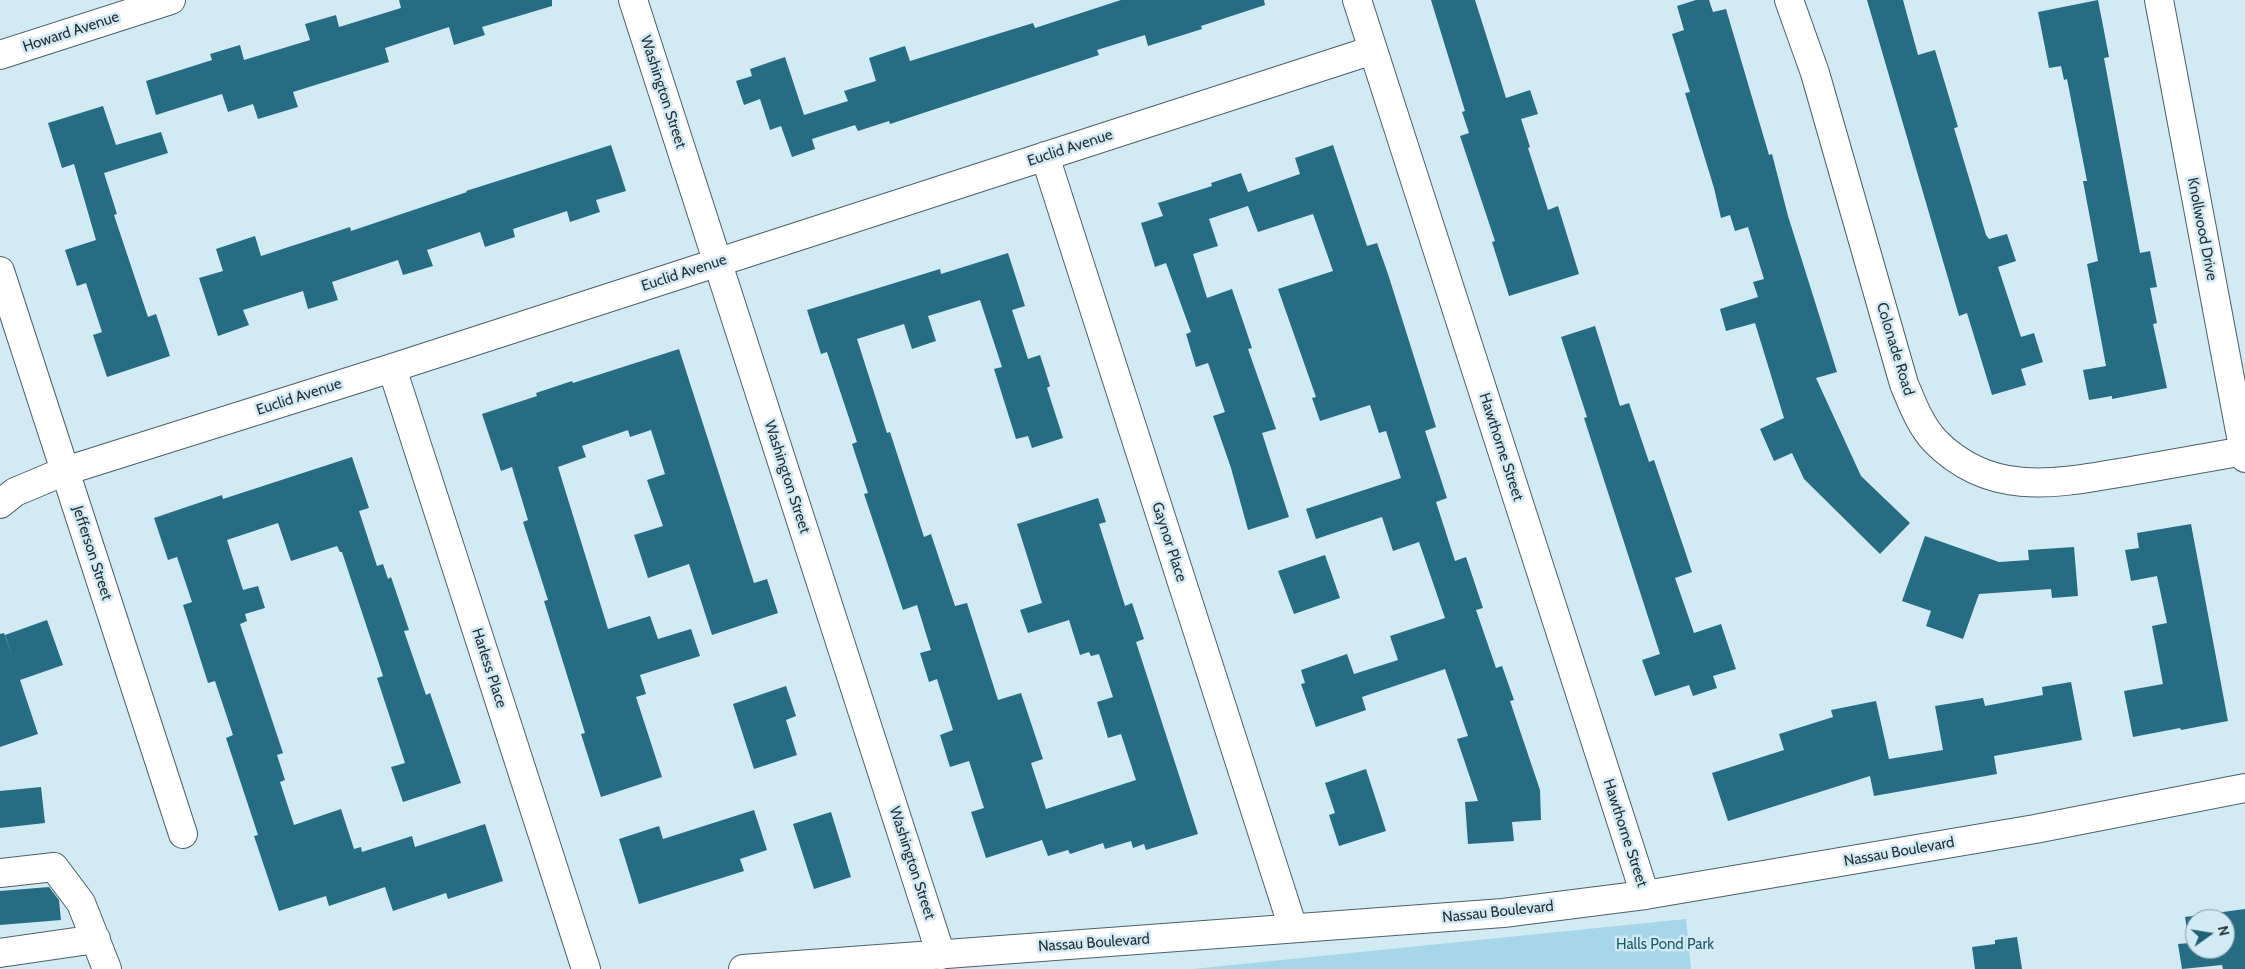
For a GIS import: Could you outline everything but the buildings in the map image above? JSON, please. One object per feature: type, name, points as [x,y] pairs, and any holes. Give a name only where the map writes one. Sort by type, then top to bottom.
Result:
[{"type":"street","name":"Howard Avenue","points":[[0,55],[171,0]]},
{"type":"street","name":"Washington Street","points":[[633,0],[942,955]]},
{"type":"street","name":"Hawthorne Street","points":[[1357,0],[1645,895]]},
{"type":"street","name":"Colonade Road","points":[[1789,0],[1815,73],[1904,384],[1920,421],[1934,440],[1967,467],[1992,476],[2032,484],[2071,481],[2244,455]]},
{"type":"street","name":"Knollwood Drive","points":[[2159,0],[2244,455]]},
{"type":"street","name":"Euclid Avenue","points":[[0,504],[15,492],[65,471],[392,368],[1373,50]]},
{"type":"street","name":"Gaynor Place","points":[[1045,156],[1293,928]]},
{"type":"street","name":"Jefferson Street","points":[[0,271],[183,834]]},
{"type":"street","name":"Harless Place","points":[[392,368],[586,969]]},
{"type":"street","name":"Nassau Boulevard","points":[[743,969],[1503,913],[1645,895],[2035,829],[2245,788]]},
{"type":"street","points":[[0,873],[54,867],[81,903],[107,969]]},
{"type":"street","points":[[0,953],[96,939]]},
{"type":"green space","name":"Halls Pond Park","points":[[1686,919],[1691,969],[1193,969]]}]
